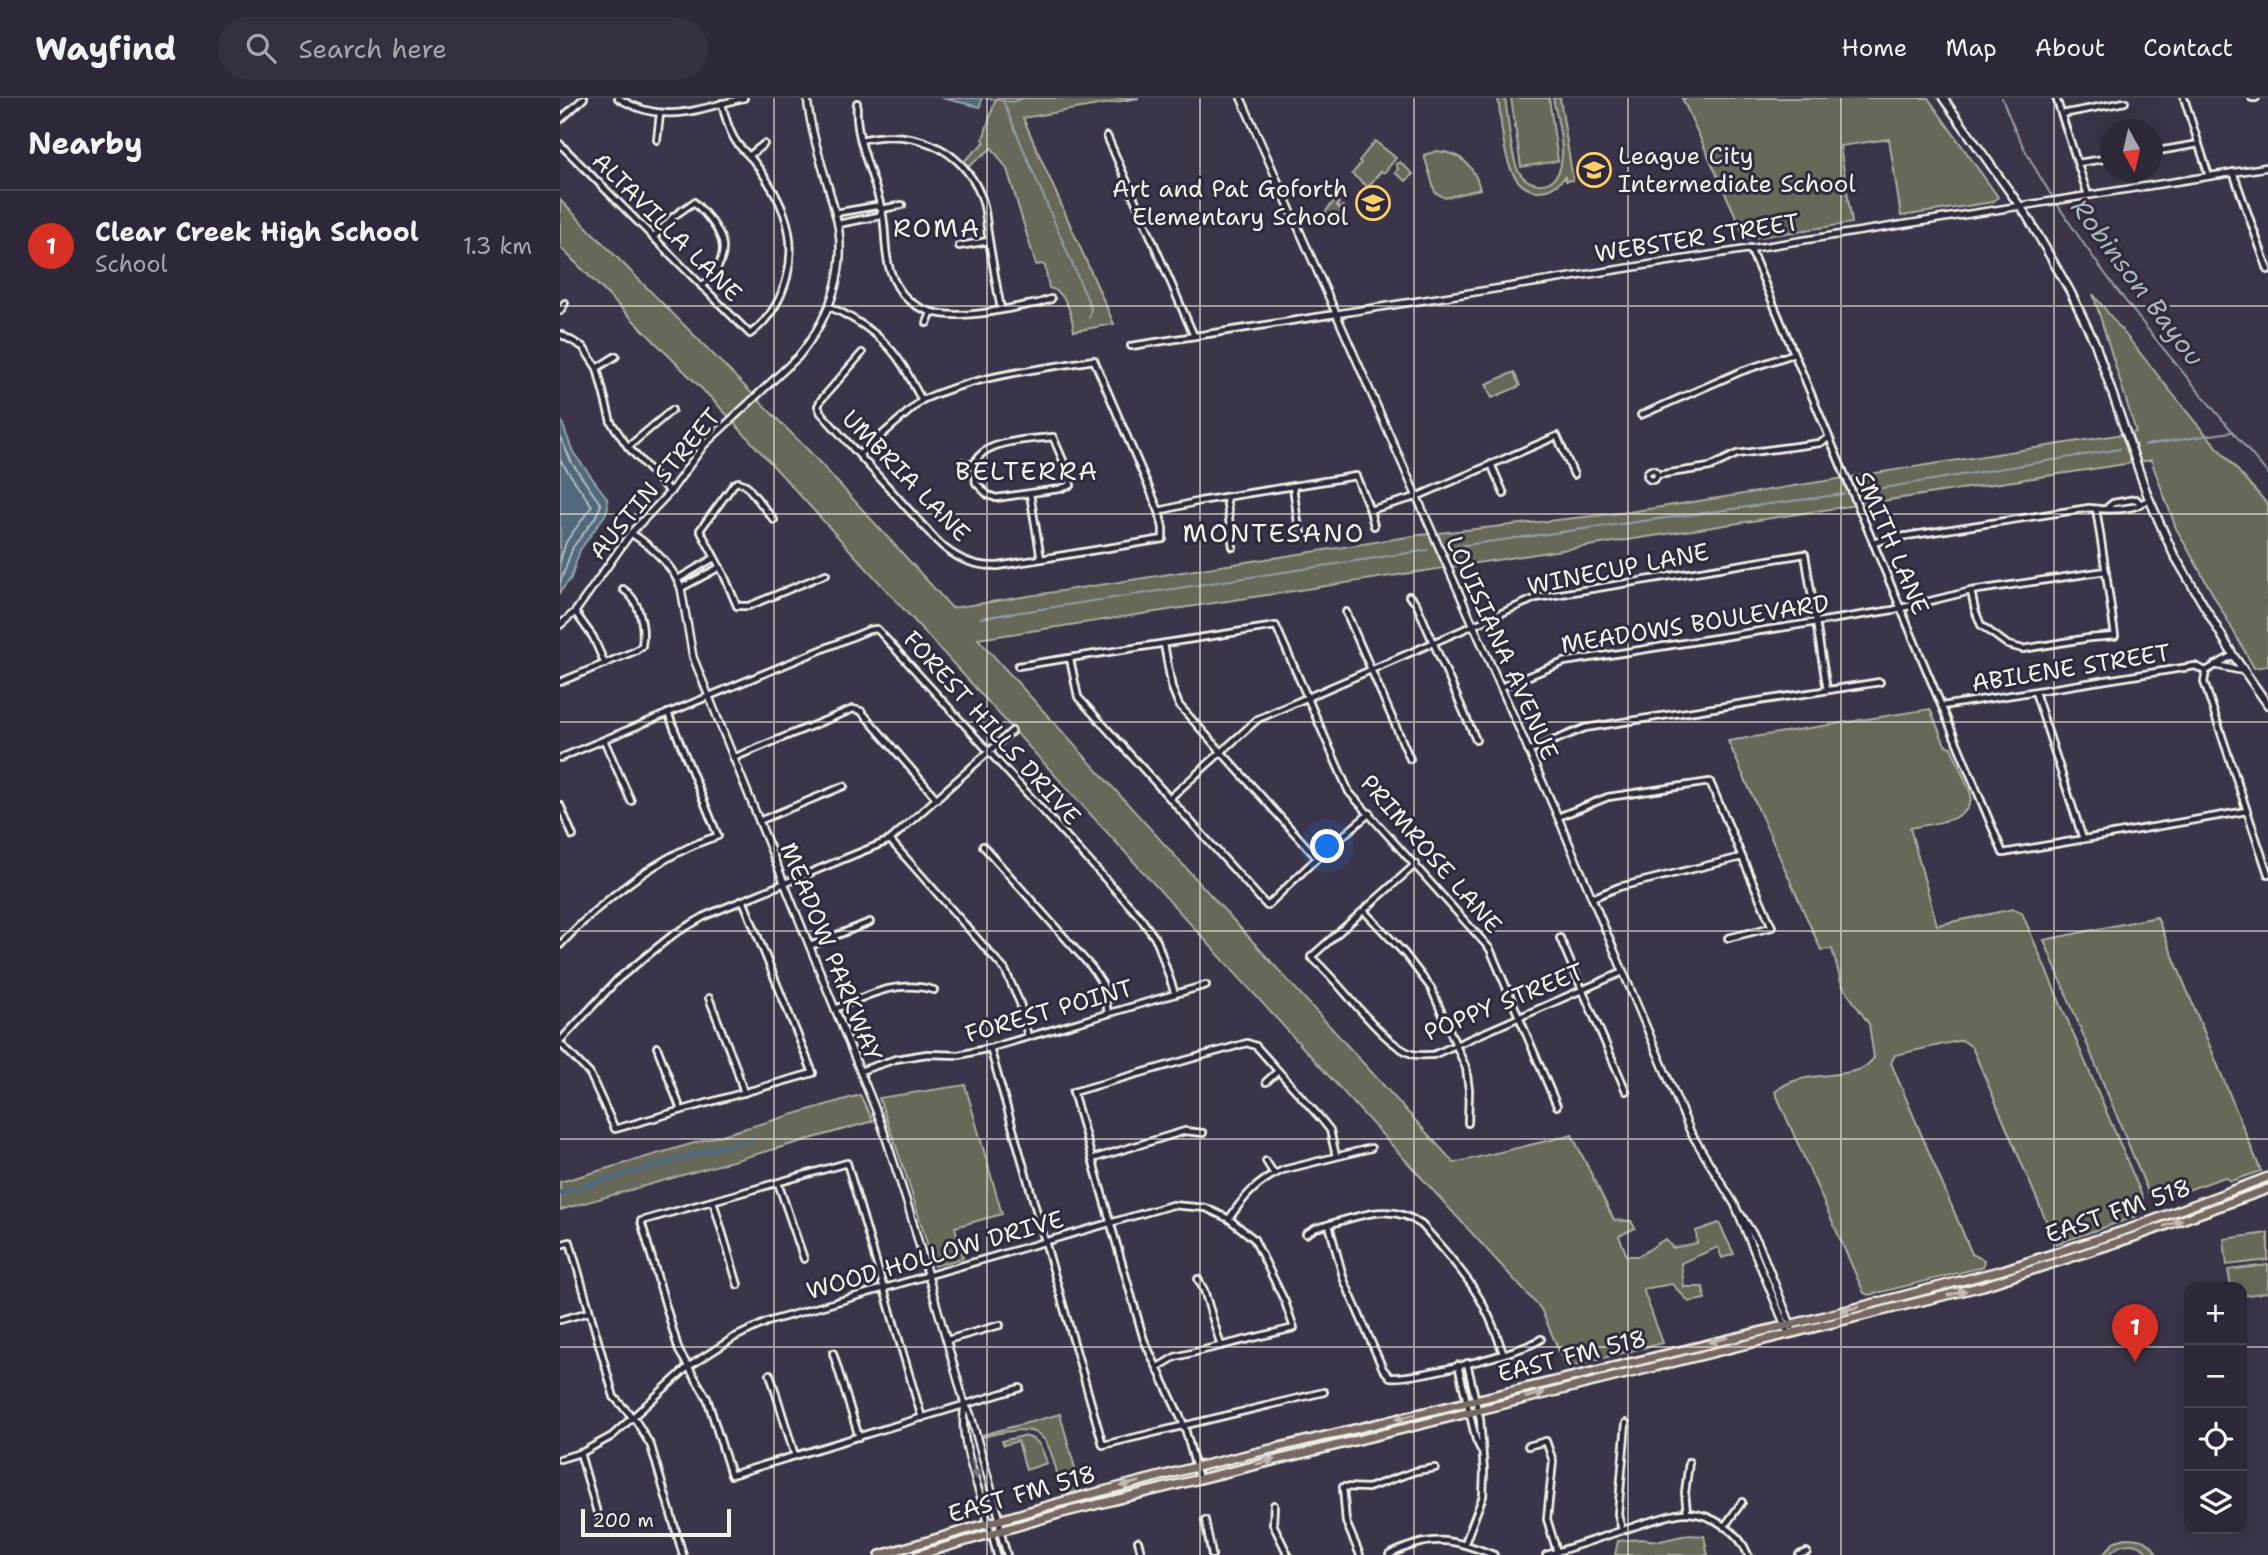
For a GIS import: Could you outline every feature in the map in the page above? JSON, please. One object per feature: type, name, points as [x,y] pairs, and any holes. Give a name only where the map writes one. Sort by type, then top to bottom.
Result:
[{"type":"main road","points":[[1943,98],[2020,206],[2070,291],[2095,342],[2150,500],[2174,553],[2233,655],[2268,705]]},
{"type":"main road","name":"EAST FM 518","points":[[880,1555],[1196,1467],[1980,1276],[2129,1229],[2268,1177]]},
{"type":"main road","name":"EAST FM 518","points":[[918,1555],[991,1533],[1199,1479],[1983,1286],[2132,1238],[2268,1189]]},
{"type":"main road","points":[[2201,1202],[2206,1212]]},
{"type":"main road","points":[[2129,1229],[2132,1238]]},
{"type":"main road","points":[[2073,1247],[2076,1257]]},
{"type":"main road","points":[[1980,1276],[1983,1286]]},
{"type":"main road","points":[[1888,1299],[1890,1309]]},
{"type":"main road","points":[[1693,1347],[1695,1356]]},
{"type":"street","points":[[560,120],[584,98]]},
{"type":"street","points":[[618,98],[635,108],[660,114],[692,112],[744,98]]},
{"type":"street","name":"AUSTIN STREET","points":[[560,625],[575,612],[631,533],[670,492],[704,445],[798,357],[811,341],[830,307],[839,261],[838,224],[817,153],[807,98]]},
{"type":"street","name":"LOUISIANA AVENUE","points":[[1241,98],[1558,817],[1691,1133],[1737,1210],[1791,1333]]},
{"type":"street","points":[[2056,98],[2088,195]]},
{"type":"street","points":[[2185,98],[2209,176]]},
{"type":"street","points":[[2062,114],[2125,102]]},
{"type":"street","points":[[722,103],[730,132],[749,156],[764,144]]},
{"type":"street","points":[[857,103],[857,124],[882,209],[887,257],[893,279],[902,294],[931,313],[955,316],[1051,299]]},
{"type":"street","points":[[657,140],[660,114]]},
{"type":"street","points":[[861,140],[874,136],[902,135],[926,141],[950,153],[968,173],[979,192],[1001,309]]},
{"type":"street","points":[[1107,136],[1194,335]]},
{"type":"street","name":"ALTAVILLA LANE","points":[[560,144],[750,334],[765,323],[779,299],[789,268],[791,244],[781,203],[749,156]]},
{"type":"street","points":[[2163,150],[2199,144]]},
{"type":"street","points":[[2078,163],[2100,160]]},
{"type":"street","name":"WEBSTER STREET","points":[[1131,346],[2268,167]]},
{"type":"street","points":[[2234,172],[2268,270]]},
{"type":"street","points":[[653,238],[674,216],[694,202],[714,222],[722,237],[723,257],[716,273],[702,286]]},
{"type":"street","points":[[835,213],[902,205]]},
{"type":"street","points":[[838,224],[879,216],[882,209]]},
{"type":"street","points":[[959,246],[989,241]]},
{"type":"street","name":"SMITH LANE","points":[[1749,247],[1826,440],[1873,543],[2003,853],[2083,839]]},
{"type":"street","points":[[560,311],[565,303]]},
{"type":"street","points":[[830,307],[852,317],[887,345],[903,365],[922,400]]},
{"type":"street","points":[[927,323],[931,313]]},
{"type":"street","points":[[560,334],[583,347],[597,368],[611,422],[628,447],[670,492]]},
{"type":"street","name":"UMBRIA LANE","points":[[862,353],[818,406],[952,555],[987,566],[1163,538],[1159,512]]},
{"type":"street","points":[[1641,415],[1742,371],[1793,354]]},
{"type":"street","points":[[597,368],[615,356]]},
{"type":"street","points":[[860,454],[922,400],[966,382],[1094,360],[1159,512],[1227,497],[1356,476],[1374,526]]},
{"type":"street","points":[[628,447],[672,410]]},
{"type":"street","points":[[1370,510],[1416,497],[1557,436],[1574,475]]},
{"type":"street","points":[[1053,437],[1069,472],[1071,485],[1004,498],[988,495],[976,483],[974,465],[980,454],[993,446],[1053,437]]},
{"type":"street","points":[[1657,475],[1710,467],[1737,454],[1826,440]]},
{"type":"street","points":[[962,461],[974,465]]},
{"type":"street","points":[[1491,464],[1504,494]]},
{"type":"street","points":[[774,520],[746,485],[738,482],[700,530],[737,606],[749,606],[826,574]]},
{"type":"street","points":[[1293,486],[1298,523],[1304,537]]},
{"type":"street","points":[[1030,494],[1041,559]]},
{"type":"street","points":[[1227,497],[1233,547]]},
{"type":"street","points":[[1873,543],[2090,508],[2137,506],[2150,500]]},
{"type":"street","points":[[1971,591],[1981,625],[2008,645],[2023,649],[2115,636],[2096,509]]},
{"type":"street","name":"MEADOW PARKWAY","points":[[631,533],[659,555],[678,579],[689,644],[899,1175],[965,1405],[970,1413],[1000,1520],[1000,1531]]},
{"type":"street","name":"WINECUP LANE","points":[[1170,798],[1258,719],[1544,595],[1805,554],[1816,622]]},
{"type":"street","points":[[678,579],[714,558]]},
{"type":"street","points":[[681,587],[720,567]]},
{"type":"street","name":"MEADOWS BOULEVARD","points":[[1500,687],[1564,662],[1816,622],[1971,591],[2106,571]]},
{"type":"street","points":[[560,682],[635,652],[642,646],[639,612],[632,598],[623,589]]},
{"type":"street","points":[[1409,596],[1416,603],[1476,740]]},
{"type":"street","points":[[575,612],[593,637],[605,664]]},
{"type":"street","points":[[1346,612],[1410,759]]},
{"type":"street","points":[[1816,622],[1827,690]]},
{"type":"street","name":"PRIMROSE LANE","points":[[1164,644],[1276,626],[1349,792],[1490,948],[1556,1106]]},
{"type":"street","name":"FOREST HILLS DRIVE","points":[[560,758],[877,629],[1140,917],[1157,941],[1175,994]]},
{"type":"street","points":[[1018,666],[1164,644],[1178,705],[1317,858]]},
{"type":"street","points":[[2233,655],[2206,671],[2204,682],[2268,874]]},
{"type":"street","points":[[1070,659],[1078,697],[1267,906],[1317,858],[1370,813]]},
{"type":"street","points":[[2215,665],[2244,671]]},
{"type":"street","name":"ABILENE STREET","points":[[1942,706],[2195,666],[2206,671]]},
{"type":"street","points":[[1528,751],[1585,727],[1880,682]]},
{"type":"street","points":[[2035,692],[2083,839],[2247,811]]},
{"type":"street","points":[[733,758],[853,709],[861,711],[937,799]]},
{"type":"street","points":[[560,945],[587,915],[618,892],[669,859],[718,836],[668,713]]},
{"type":"street","points":[[743,900],[813,1073],[615,1129],[590,1074],[560,1042],[618,979],[674,934],[708,915],[743,900],[785,884],[890,840],[1012,731]]},
{"type":"street","points":[[604,740],[631,801]]},
{"type":"street","points":[[1558,817],[1608,797],[1710,782],[1772,927],[1728,938]]},
{"type":"street","points":[[759,821],[845,786]]},
{"type":"street","points":[[560,805],[573,836]]},
{"type":"street","points":[[890,840],[1004,970],[1020,1003],[1028,1037]]},
{"type":"street","points":[[983,846],[1092,968],[1103,985],[1108,1013]]},
{"type":"street","points":[[1592,898],[1619,887],[1742,857]]},
{"type":"street","points":[[1416,864],[1364,911],[1405,954],[1431,988],[1466,1068],[1469,1090],[1468,1123]]},
{"type":"street","name":"POPPY STREET","points":[[1364,911],[1311,957],[1339,983],[1381,1032],[1397,1047],[1414,1055],[1433,1055],[1623,972]]},
{"type":"street","points":[[810,946],[870,922]]},
{"type":"street","points":[[1560,938],[1626,1091]]},
{"type":"street","points":[[835,1009],[893,986],[912,985],[934,990]]},
{"type":"street","name":"FOREST POINT","points":[[860,1071],[896,1059],[928,1054],[960,1055],[990,1048],[1206,985]]},
{"type":"street","points":[[709,998],[744,1093]]},
{"type":"street","points":[[1199,1479],[1184,1425],[1144,1340],[1073,1092],[1247,1043],[1256,1046],[1330,1130],[1336,1156]]},
{"type":"street","points":[[657,1047],[681,1111]]},
{"type":"street","points":[[990,1048],[1103,1445],[1324,1392]]},
{"type":"street","points":[[1266,1082],[1278,1071]]},
{"type":"street","points":[[1092,1159],[1185,1131],[1203,1133]]},
{"type":"street","points":[[1229,1219],[1254,1186],[1274,1174],[1371,1148]]},
{"type":"street","points":[[1266,1161],[1274,1174]]},
{"type":"street","points":[[922,1418],[847,1164],[641,1221],[679,1351],[707,1398],[731,1475],[859,1437],[922,1418],[965,1405],[1020,1388]]},
{"type":"street","points":[[778,1183],[804,1259]]},
{"type":"street","points":[[713,1201],[738,1285]]},
{"type":"street","name":"WOOD HOLLOW DRIVE","points":[[560,1459],[580,1453],[612,1436],[688,1367],[734,1337],[767,1322],[1172,1205],[1206,1208],[1229,1219],[1254,1238],[1285,1302],[1294,1328],[1221,1346]]},
{"type":"street","points":[[1306,1234],[1329,1225],[1387,1211],[1400,1212],[1412,1218],[1422,1225],[1471,1281],[1494,1323],[1503,1353]]},
{"type":"street","points":[[1329,1225],[1344,1280],[1383,1368],[1390,1377],[1404,1378],[1526,1348],[1541,1339]]},
{"type":"street","points":[[560,1245],[570,1242],[614,1397],[633,1418],[651,1446],[683,1555]]},
{"type":"street","points":[[1158,1367],[1175,1357],[1221,1346],[1204,1290],[1198,1279]]},
{"type":"street","points":[[560,1320],[589,1312]]},
{"type":"street","points":[[947,1340],[1000,1325]]},
{"type":"street","points":[[833,1353],[859,1437]]},
{"type":"street","points":[[1465,1543],[1483,1496],[1484,1472],[1481,1451],[1483,1436],[1466,1363]]},
{"type":"street","points":[[1458,1365],[1481,1451]]},
{"type":"street","points":[[770,1374],[795,1456]]},
{"type":"street","name":"MEADOW PARKWAY","points":[[965,1405],[963,1415],[967,1444],[991,1533]]},
{"type":"street","points":[[1622,1530],[1618,1514],[1626,1423]]},
{"type":"street","points":[[1528,1446],[1546,1441],[1553,1461],[1547,1519],[1557,1552]]},
{"type":"street","points":[[580,1453],[598,1516]]},
{"type":"street","points":[[1687,1512],[1685,1493],[1689,1462]]},
{"type":"street","points":[[1360,1555],[1346,1522],[1343,1487],[1368,1488],[1416,1471],[1435,1468]]},
{"type":"street","points":[[1724,1527],[1742,1502]]},
{"type":"street","points":[[1274,1505],[1273,1524],[1288,1555]]},
{"type":"street","points":[[1546,1555],[1687,1512],[1704,1516],[1724,1527],[1745,1546],[1748,1555]]},
{"type":"street","points":[[1205,1520],[1212,1555]]},
{"type":"street","points":[[1000,1531],[1007,1555]]},
{"type":"street","points":[[991,1533],[997,1555]]},
{"type":"street","points":[[1389,1555],[1425,1540],[1441,1539],[1465,1543],[1494,1555]]},
{"type":"street","points":[[1138,1541],[1142,1555]]},
{"type":"street","points":[[1799,1555],[1807,1552]]},
{"type":"green space","points":[[996,98],[1139,98],[1023,118],[1114,324],[1074,331],[1064,299],[1049,288],[1045,266],[1036,265],[1007,169],[992,148],[968,167],[963,162],[985,142],[983,139]]},
{"type":"green space","points":[[1498,98],[1505,98],[1512,148],[1519,172],[1529,181],[1542,184],[1552,180],[1559,172],[1562,148],[1553,98],[1560,98],[1573,180],[1566,181],[1565,177],[1553,187],[1537,191],[1525,187],[1517,179],[1506,154]]},
{"type":"green space","points":[[1511,98],[1549,98],[1558,161],[1521,167]]},
{"type":"green space","points":[[1682,98],[1928,98],[1998,197],[1993,202],[1901,216],[1889,139],[1840,146],[1852,223],[1746,239]]},
{"type":"green space","points":[[1375,141],[1396,158],[1368,187],[1352,174]]},
{"type":"green space","points":[[1437,151],[1453,154],[1465,162],[1474,173],[1480,189],[1445,198],[1435,192],[1424,155]]},
{"type":"green space","points":[[1400,162],[1413,174],[1406,181],[1395,173],[1398,169],[1396,164]]},
{"type":"green space","points":[[560,200],[811,453],[952,608],[1420,535],[1629,512],[2136,432],[2093,294],[2196,423],[2268,505],[2268,666],[2254,668],[2176,528],[2151,460],[978,639],[1454,1163],[1572,1135],[1614,1220],[1631,1221],[1635,1228],[1619,1236],[1627,1256],[1639,1256],[1665,1239],[1673,1248],[1697,1243],[1696,1231],[1719,1223],[1734,1254],[1722,1258],[1718,1247],[1681,1263],[1684,1287],[1703,1287],[1705,1299],[1689,1302],[1672,1284],[1643,1289],[1663,1343],[1566,1367],[1541,1309],[716,403],[560,247]]},
{"type":"green space","points":[[1335,200],[1340,209],[1342,206],[1346,209],[1334,224],[1323,215]]},
{"type":"green space","points":[[1514,372],[1520,386],[1492,398],[1486,384]]},
{"type":"green space","points":[[1930,709],[1945,745],[1951,747],[1971,794],[1970,804],[1958,816],[1939,823],[1910,828],[1937,925],[2013,909],[2022,913],[2143,1198],[2137,1216],[2056,1244],[1972,1047],[1962,1040],[1895,1055],[1891,1063],[1972,1254],[1984,1260],[1983,1267],[1869,1295],[1864,1293],[1775,1092],[1794,1081],[1851,1072],[1865,1067],[1874,1058],[1869,1024],[1842,985],[1832,949],[1821,950],[1728,741]]},
{"type":"green space","points":[[2157,917],[2261,1171],[2231,1181],[2225,1177],[2167,1197],[2163,1190],[2149,1194],[2044,940]]},
{"type":"green space","points":[[965,1085],[1002,1214],[955,1227],[963,1258],[934,1266],[879,1098]]},
{"type":"green space","points":[[860,1095],[873,1121],[560,1210],[560,1182]]},
{"type":"green space","points":[[2268,1233],[2268,1260],[2227,1265],[2224,1239]]},
{"type":"green space","points":[[2268,1265],[2268,1292],[2247,1295],[2247,1282],[2230,1282],[2228,1270]]},
{"type":"green space","points":[[1060,1414],[1081,1490],[1063,1495],[1053,1459],[1042,1437],[1022,1430],[983,1437],[982,1435]]},
{"type":"green space","points":[[1023,1436],[1037,1442],[1047,1463],[1026,1470],[1018,1441],[1004,1445],[1002,1441]]},
{"type":"green space","points":[[1687,1535],[1704,1536],[1708,1555],[1615,1555],[1618,1541],[1660,1541]]},
{"type":"green space","points":[[2126,1538],[2145,1541],[2157,1555],[2149,1555],[2140,1547],[2129,1544],[2118,1547],[2109,1555],[2103,1555],[2115,1541]]},
{"type":"water","points":[[942,98],[982,98],[980,107]]},
{"type":"water","points":[[560,417],[573,452],[607,498],[608,508],[580,550],[571,578],[560,592]]},
{"type":"waterway","points":[[985,98],[1012,102],[1024,98]]},
{"type":"waterway","name":"Robinson Bayou","points":[[2002,98],[2033,165],[2095,260],[2167,353],[2268,474]]},
{"type":"waterway","points":[[1003,101],[1091,308],[1089,318]]},
{"type":"waterway","points":[[2145,445],[2231,432]]},
{"type":"waterway","points":[[1859,492],[2120,449]]},
{"type":"waterway","points":[[1450,547],[1844,494]]},
{"type":"waterway","points":[[981,618],[1428,550]]},
{"type":"waterway","points":[[560,1193],[753,1138]]},
{"type":"place","name":"League City Intermediate School","points":[[1594,170]]},
{"type":"place","name":"Art and Pat Goforth Elementary School","points":[[1373,203]]},
{"type":"place","name":"Clear Creek High School","points":[[2135,1362]]},
{"type":"district","name":"ROMA","points":[[937,227]]},
{"type":"district","name":"BELTERRA","points":[[1027,470]]},
{"type":"district","name":"MONTESANO","points":[[1274,532]]}]
